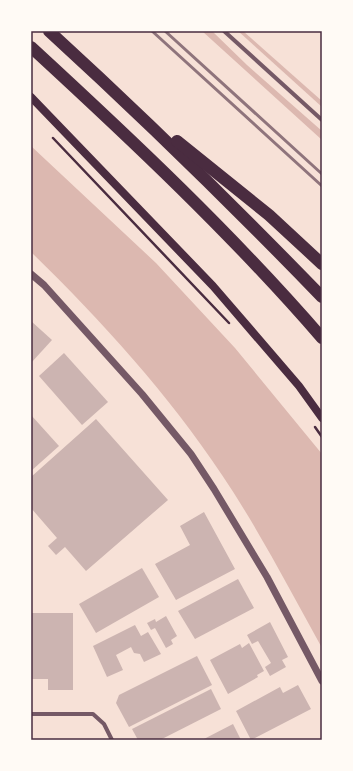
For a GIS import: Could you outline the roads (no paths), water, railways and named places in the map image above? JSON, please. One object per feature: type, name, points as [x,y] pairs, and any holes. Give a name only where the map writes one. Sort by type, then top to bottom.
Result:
[{"type":"highway","points":[[49,31],[231,203],[322,297]]},
{"type":"highway","points":[[31,47],[117,127],[213,221],[322,338]]},
{"type":"highway","points":[[116,93],[269,215],[322,264]]},
{"type":"main road","points":[[31,97],[213,286],[299,386],[322,418]]},
{"type":"street","points":[[224,31],[322,120]]},
{"type":"street","points":[[31,274],[44,285],[142,394],[191,454],[267,577],[322,681]]},
{"type":"street","points":[[31,714],[93,714],[104,724],[112,740]]},
{"type":"railway","points":[[152,31],[322,186]]},
{"type":"railway","points":[[165,31],[322,174]]}]
